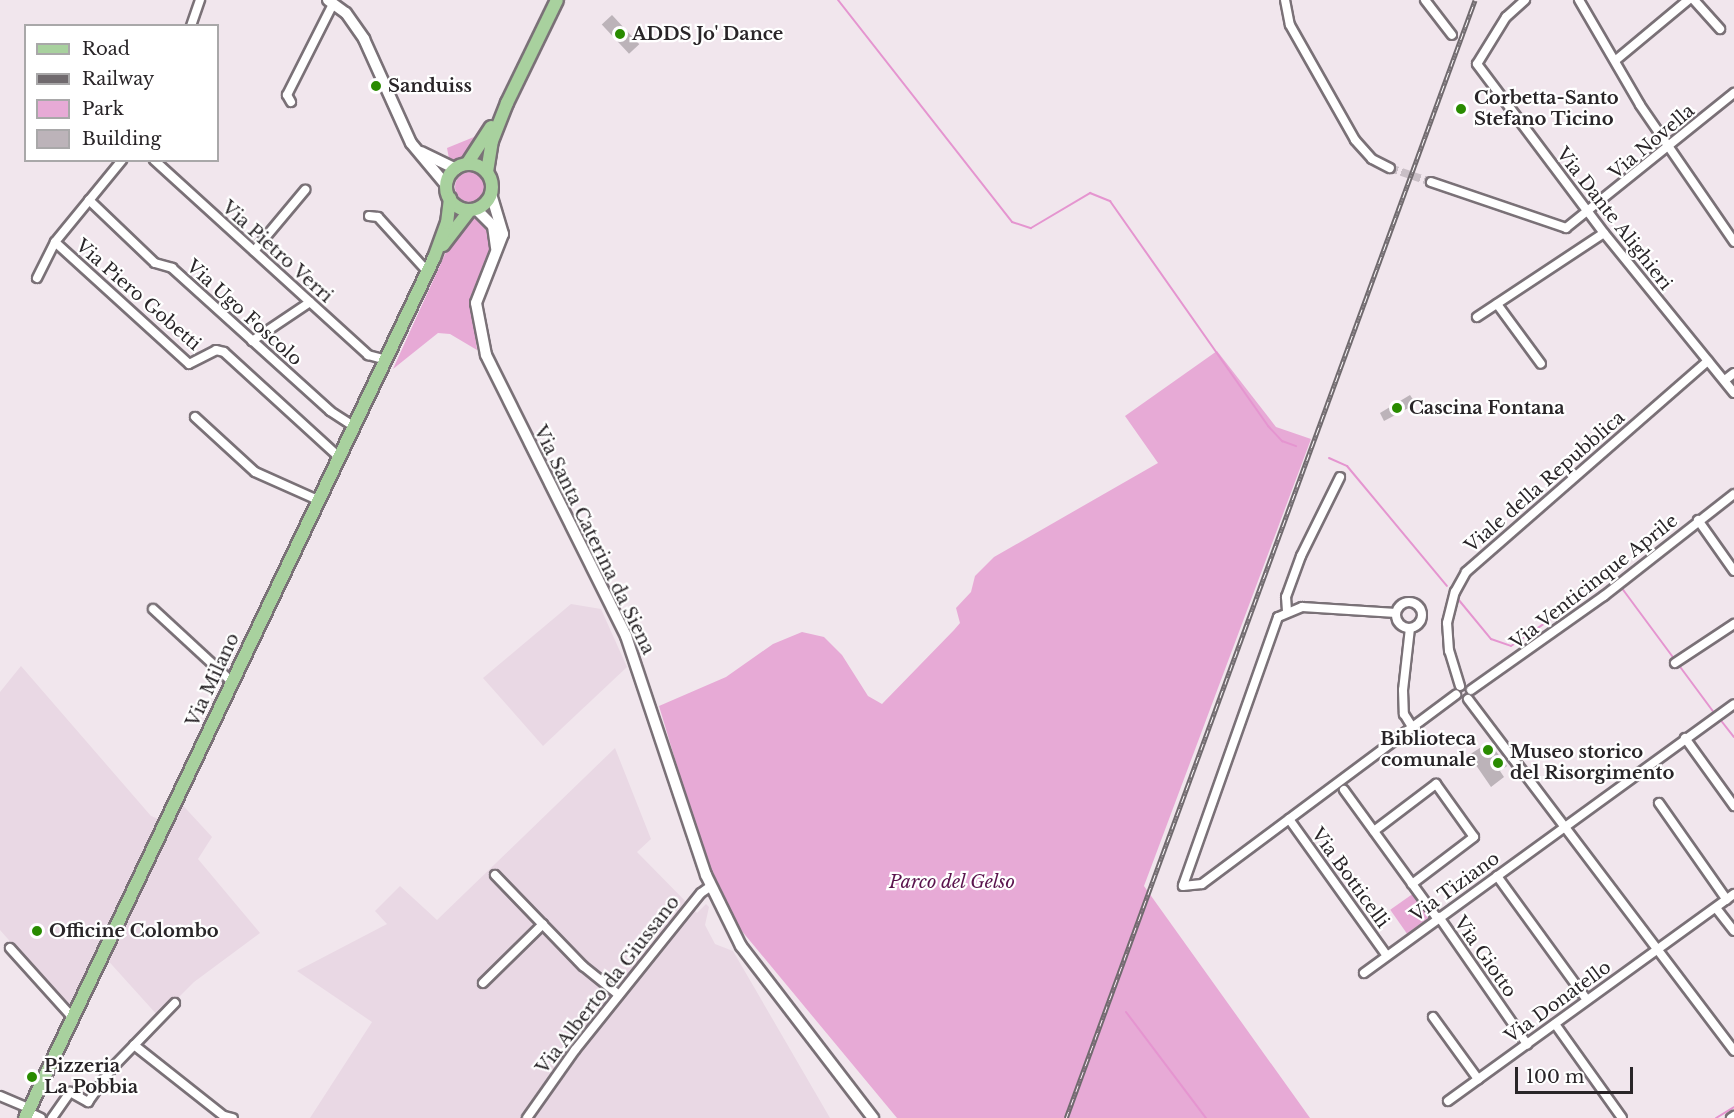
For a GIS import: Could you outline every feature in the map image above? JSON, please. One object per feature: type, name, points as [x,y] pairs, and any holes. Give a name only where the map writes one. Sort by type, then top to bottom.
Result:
[{"type":"main road","points":[[434,258],[473,209],[491,194],[487,172],[492,141],[507,103],[557,0]]},
{"type":"main road","points":[[434,258],[447,223],[448,192],[461,166],[507,103]]},
{"type":"main road","points":[[461,166],[487,172]]},
{"type":"main road","points":[[448,192],[473,209]]},
{"type":"main road","name":"Via Milano","points":[[28,1113],[339,457],[383,359],[434,258]]},
{"type":"street","points":[[192,24],[200,0]]},
{"type":"street","points":[[1285,0],[1290,25],[1354,140],[1372,159],[1390,168]]},
{"type":"street","points":[[1425,0],[1452,35]]},
{"type":"street","name":"Via Dante Alighieri","points":[[1525,0],[1506,17],[1477,64],[1604,233],[1734,393]]},
{"type":"street","points":[[1579,0],[1616,60],[1640,105],[1734,242]]},
{"type":"street","points":[[1616,60],[1688,0]]},
{"type":"street","points":[[1694,0],[1720,29]]},
{"type":"street","points":[[291,102],[288,94],[334,1],[346,13],[364,39],[413,147],[448,192]]},
{"type":"street","name":"Via Novella","points":[[1431,182],[1559,228],[1575,225],[1734,93]]},
{"type":"street","points":[[413,147],[440,165],[461,166]]},
{"type":"street","points":[[37,278],[55,242],[120,162]]},
{"type":"street","name":"Via Pietro Verri","points":[[156,162],[368,355],[383,359]]},
{"type":"street","points":[[254,251],[306,190]]},
{"type":"street","name":"Via Santa Caterina da Siena","points":[[491,194],[503,234],[496,257],[476,303],[486,355],[626,636],[711,886]]},
{"type":"street","name":"Via Ugo Foscolo","points":[[88,200],[155,263],[172,268],[252,342],[353,426]]},
{"type":"street","name":"Via Santa Caterina da Siena","points":[[473,209],[493,226],[496,257]]},
{"type":"street","points":[[369,216],[378,217],[427,271]]},
{"type":"street","points":[[1477,317],[1604,233]]},
{"type":"street","name":"Via Piero Gobetti","points":[[55,242],[189,364],[216,350],[224,352],[339,457]]},
{"type":"street","points":[[252,342],[310,302]]},
{"type":"street","points":[[1497,304],[1541,364]]},
{"type":"street","name":"Viale della Repubblica","points":[[1460,686],[1449,651],[1447,623],[1466,572],[1708,361]]},
{"type":"street","points":[[1725,380],[1734,373]]},
{"type":"street","points":[[195,417],[255,472],[318,500]]},
{"type":"street","points":[[1287,611],[1286,597],[1301,556],[1340,477]]},
{"type":"street","name":"Via Venticinque Aprile","points":[[1471,690],[1605,597],[1698,520],[1734,494]]},
{"type":"street","points":[[1698,520],[1734,571]]},
{"type":"street","points":[[1396,613],[1404,603],[1420,608],[1421,621],[1410,628]]},
{"type":"street","points":[[1396,613],[1302,607],[1287,611],[1278,617],[1183,886],[1202,884],[1456,695],[1460,686],[1471,690],[1468,699]]},
{"type":"street","points":[[153,609],[232,682]]},
{"type":"street","points":[[1396,613],[1399,624],[1410,628]]},
{"type":"street","points":[[1677,661],[1734,624]]},
{"type":"street","points":[[1410,628],[1403,690],[1404,714],[1412,727]]},
{"type":"street","points":[[1456,695],[1468,699],[1734,1051]]},
{"type":"street","name":"Via Tiziano","points":[[1364,973],[1734,704]]},
{"type":"street","points":[[1685,738],[1734,807]]},
{"type":"street","points":[[1374,831],[1436,784],[1474,837],[1412,884]]},
{"type":"street","name":"Via Giotto","points":[[1344,790],[1527,1044]]},
{"type":"street","points":[[1659,803],[1730,897]]},
{"type":"street","name":"Via Botticelli","points":[[1289,819],[1387,956]]},
{"type":"street","points":[[495,875],[543,924],[619,995]]},
{"type":"street","points":[[1497,876],[1587,1000]]},
{"type":"street","points":[[711,886],[748,957],[873,1118]]},
{"type":"street","name":"Via Alberto da Giussano","points":[[527,1118],[619,995],[701,893],[711,886]]},
{"type":"street","name":"Via Donatello","points":[[1448,1101],[1730,897]]},
{"type":"street","points":[[1716,908],[1734,931]]},
{"type":"street","points":[[483,983],[543,924]]},
{"type":"street","points":[[10,948],[73,1018]]},
{"type":"street","points":[[52,1118],[70,1092],[88,1102],[134,1045],[175,1003]]},
{"type":"street","points":[[1433,1017],[1478,1079]]},
{"type":"street","points":[[1555,1024],[1622,1118]]},
{"type":"street","points":[[134,1045],[224,1116],[233,1118]]},
{"type":"street","points":[[0,1096],[41,1118]]},
{"type":"shaded area","points":[[571,604],[601,609],[627,667],[543,746],[483,678]]},
{"type":"shaded area","points":[[21,666],[151,816],[166,822],[177,799],[212,837],[198,859],[260,933],[194,982],[159,1017],[103,955],[75,1015],[0,930],[0,692]]},
{"type":"shaded area","points":[[615,748],[651,839],[637,852],[697,913],[706,904],[709,907],[705,925],[715,944],[733,951],[830,1118],[310,1118],[372,1022],[297,971],[387,924],[375,911],[400,886],[437,920]]},
{"type":"green space","points":[[485,120],[466,158],[450,164],[447,148],[474,137]]},
{"type":"green space","points":[[470,172],[476,173],[484,181],[484,193],[476,201],[470,202],[464,201],[456,193],[455,187],[456,181],[464,173]]},
{"type":"green space","points":[[475,215],[488,227],[492,247],[471,296],[477,350],[450,334],[438,333],[393,369],[446,252]]},
{"type":"green space","name":"Parco del Gelso","points":[[1217,351],[1276,427],[1311,439],[1144,886],[1310,1118],[897,1118],[736,924],[708,869],[659,706],[726,677],[773,644],[802,632],[824,637],[842,655],[868,696],[882,704],[960,623],[956,608],[971,592],[975,576],[994,557],[1158,463],[1125,416]]},
{"type":"green space","points":[[1414,893],[1431,917],[1407,933],[1390,910]]},
{"type":"building","name":"ADDS Jo' Dance","points":[[612,15],[639,44],[629,54],[602,25]]},
{"type":"building","name":"Cascina Fontana","points":[[1410,395],[1416,404],[1384,421],[1380,413]]},
{"type":"building","points":[[1489,742],[1507,766],[1500,771],[1504,777],[1491,787],[1469,755]]},
{"type":"waterway","points":[[838,0],[1012,222],[1031,228],[1090,193],[1110,201],[1268,426],[1282,441],[1296,446]]},
{"type":"waterway","points":[[1329,458],[1347,466],[1447,586]]},
{"type":"waterway","points":[[1458,599],[1491,639],[1511,646],[1603,584]]},
{"type":"waterway","points":[[1621,587],[1715,714]]},
{"type":"waterway","points":[[1719,718],[1734,737]]},
{"type":"waterway","points":[[1126,1012],[1206,1118]]},
{"type":"waterway","points":[[1716,1118],[1734,1107]]},
{"type":"tunnel","points":[[1390,168],[1431,182]]},
{"type":"railway","points":[[1066,1118],[1475,0]]},
{"type":"place","name":"ADDS Jo' Dance","points":[[620,34]]},
{"type":"place","name":"Sanduiss","points":[[376,86]]},
{"type":"place","name":"Corbetta-Santo Stefano Ticino","points":[[1461,109]]},
{"type":"place","name":"Cascina Fontana","points":[[1397,408]]},
{"type":"place","name":"Biblioteca comunale","points":[[1488,750]]},
{"type":"place","name":"Museo storico del Risorgimento","points":[[1498,763]]},
{"type":"place","name":"Officine Colombo","points":[[37,931]]},
{"type":"place","name":"Pizzeria La Pobbia","points":[[32,1077]]}]
